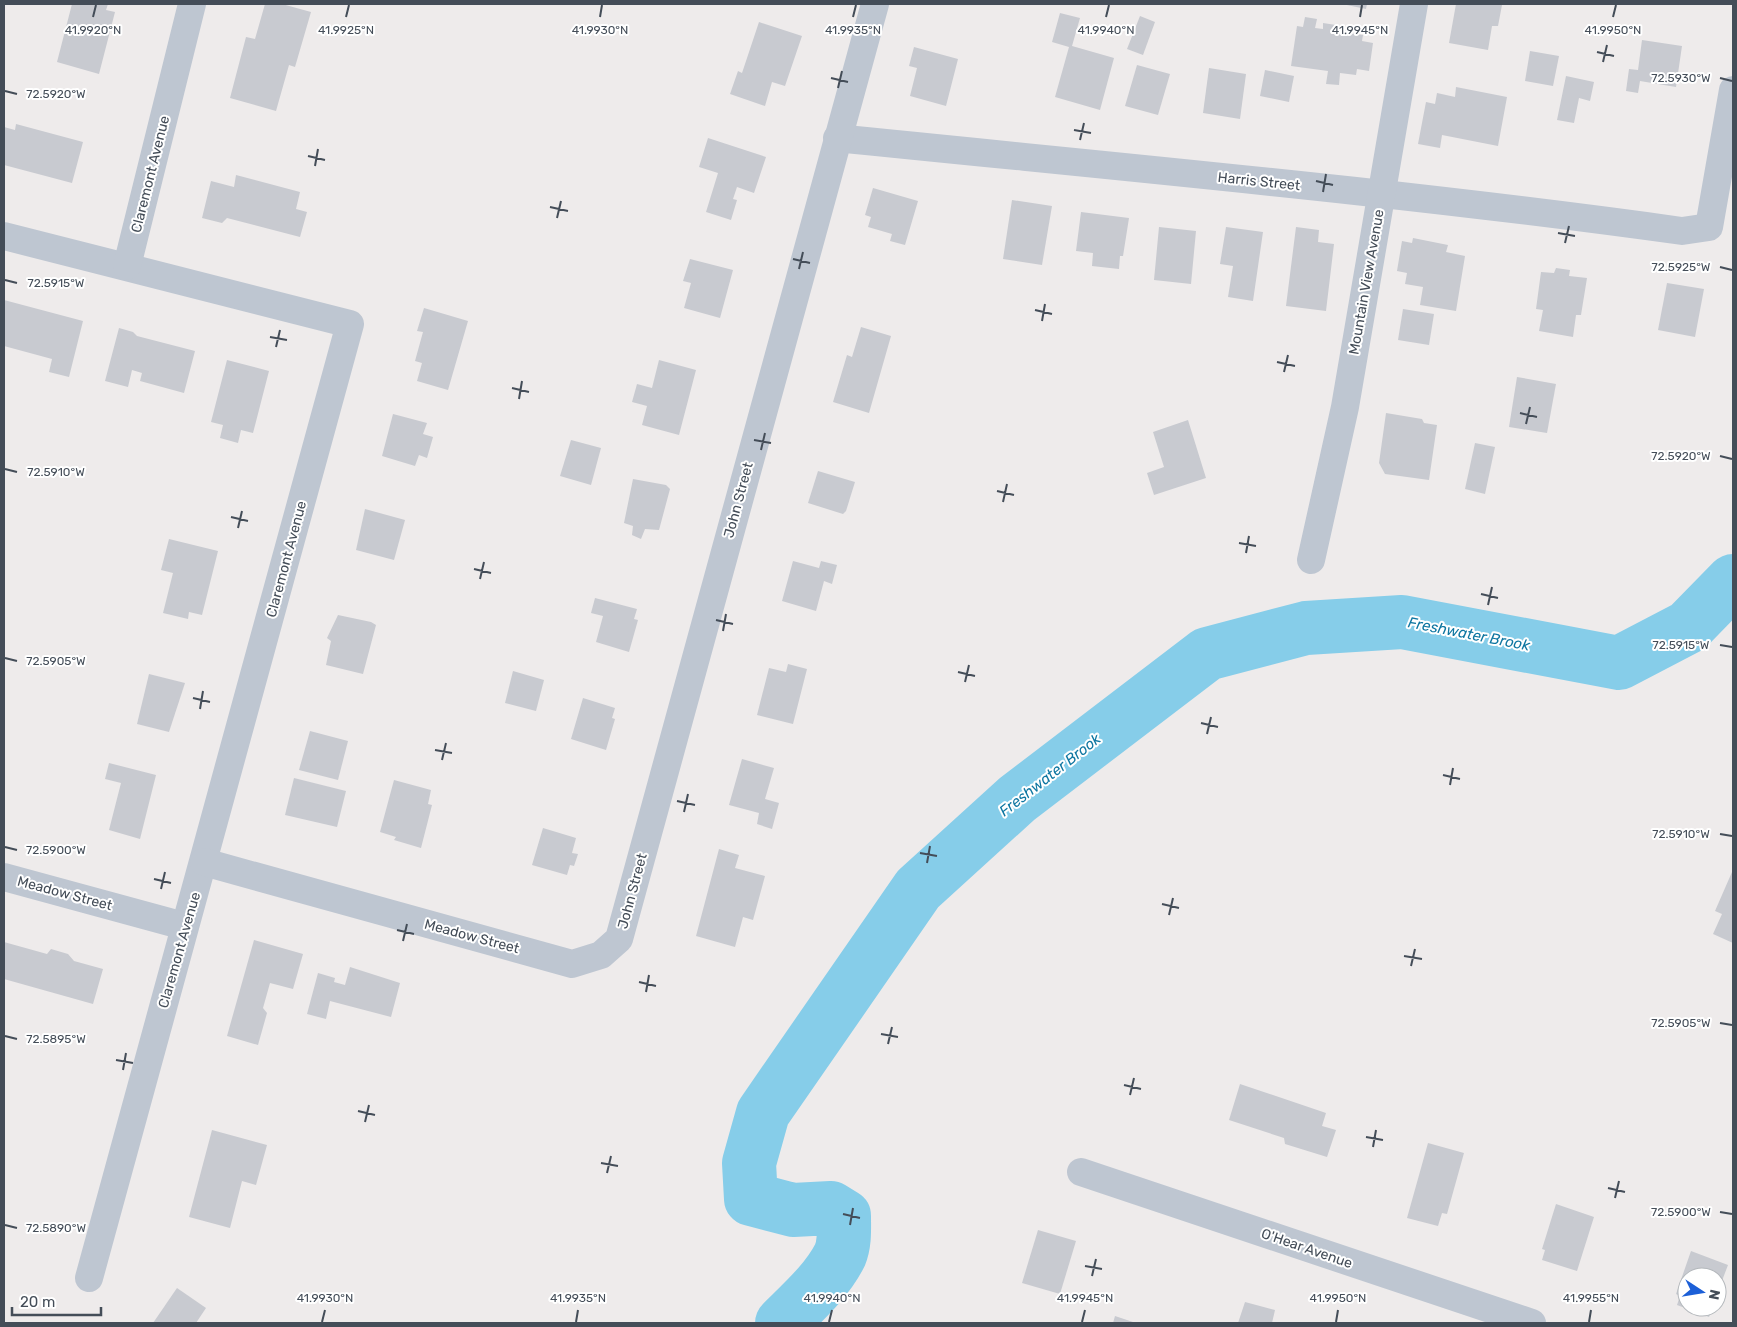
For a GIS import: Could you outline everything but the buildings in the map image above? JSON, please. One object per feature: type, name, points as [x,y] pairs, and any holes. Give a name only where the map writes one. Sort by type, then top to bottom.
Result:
[{"type":"street","name":"Claremont Avenue","points":[[89,1278],[350,324],[127,266],[192,4]]},
{"type":"street","name":"John Street","points":[[619,939],[874,4]]},
{"type":"street","name":"Mountain View Avenue","points":[[1311,560],[1345,407],[1414,4]]},
{"type":"street","name":"Harris Street","points":[[837,138],[1382,193],[1522,209],[1682,232],[1709,227],[1733,90]]},
{"type":"street","points":[[4,236],[127,266]]},
{"type":"street","name":"Meadow Street","points":[[204,862],[572,964],[601,955],[619,939]]},
{"type":"street","name":"Meadow Street","points":[[4,877],[184,926]]},
{"type":"street","name":"O'Hear Avenue","points":[[1081,1172],[1532,1323]]},
{"type":"waterway","name":"Freshwater Brook","points":[[782,1323],[814,1291],[835,1265],[843,1246],[844,1216],[831,1208],[793,1210],[751,1199],[749,1163],[763,1113],[918,889],[1017,799],[1207,654],[1306,628],[1402,622],[1619,663],[1688,627],[1733,581]]}]
